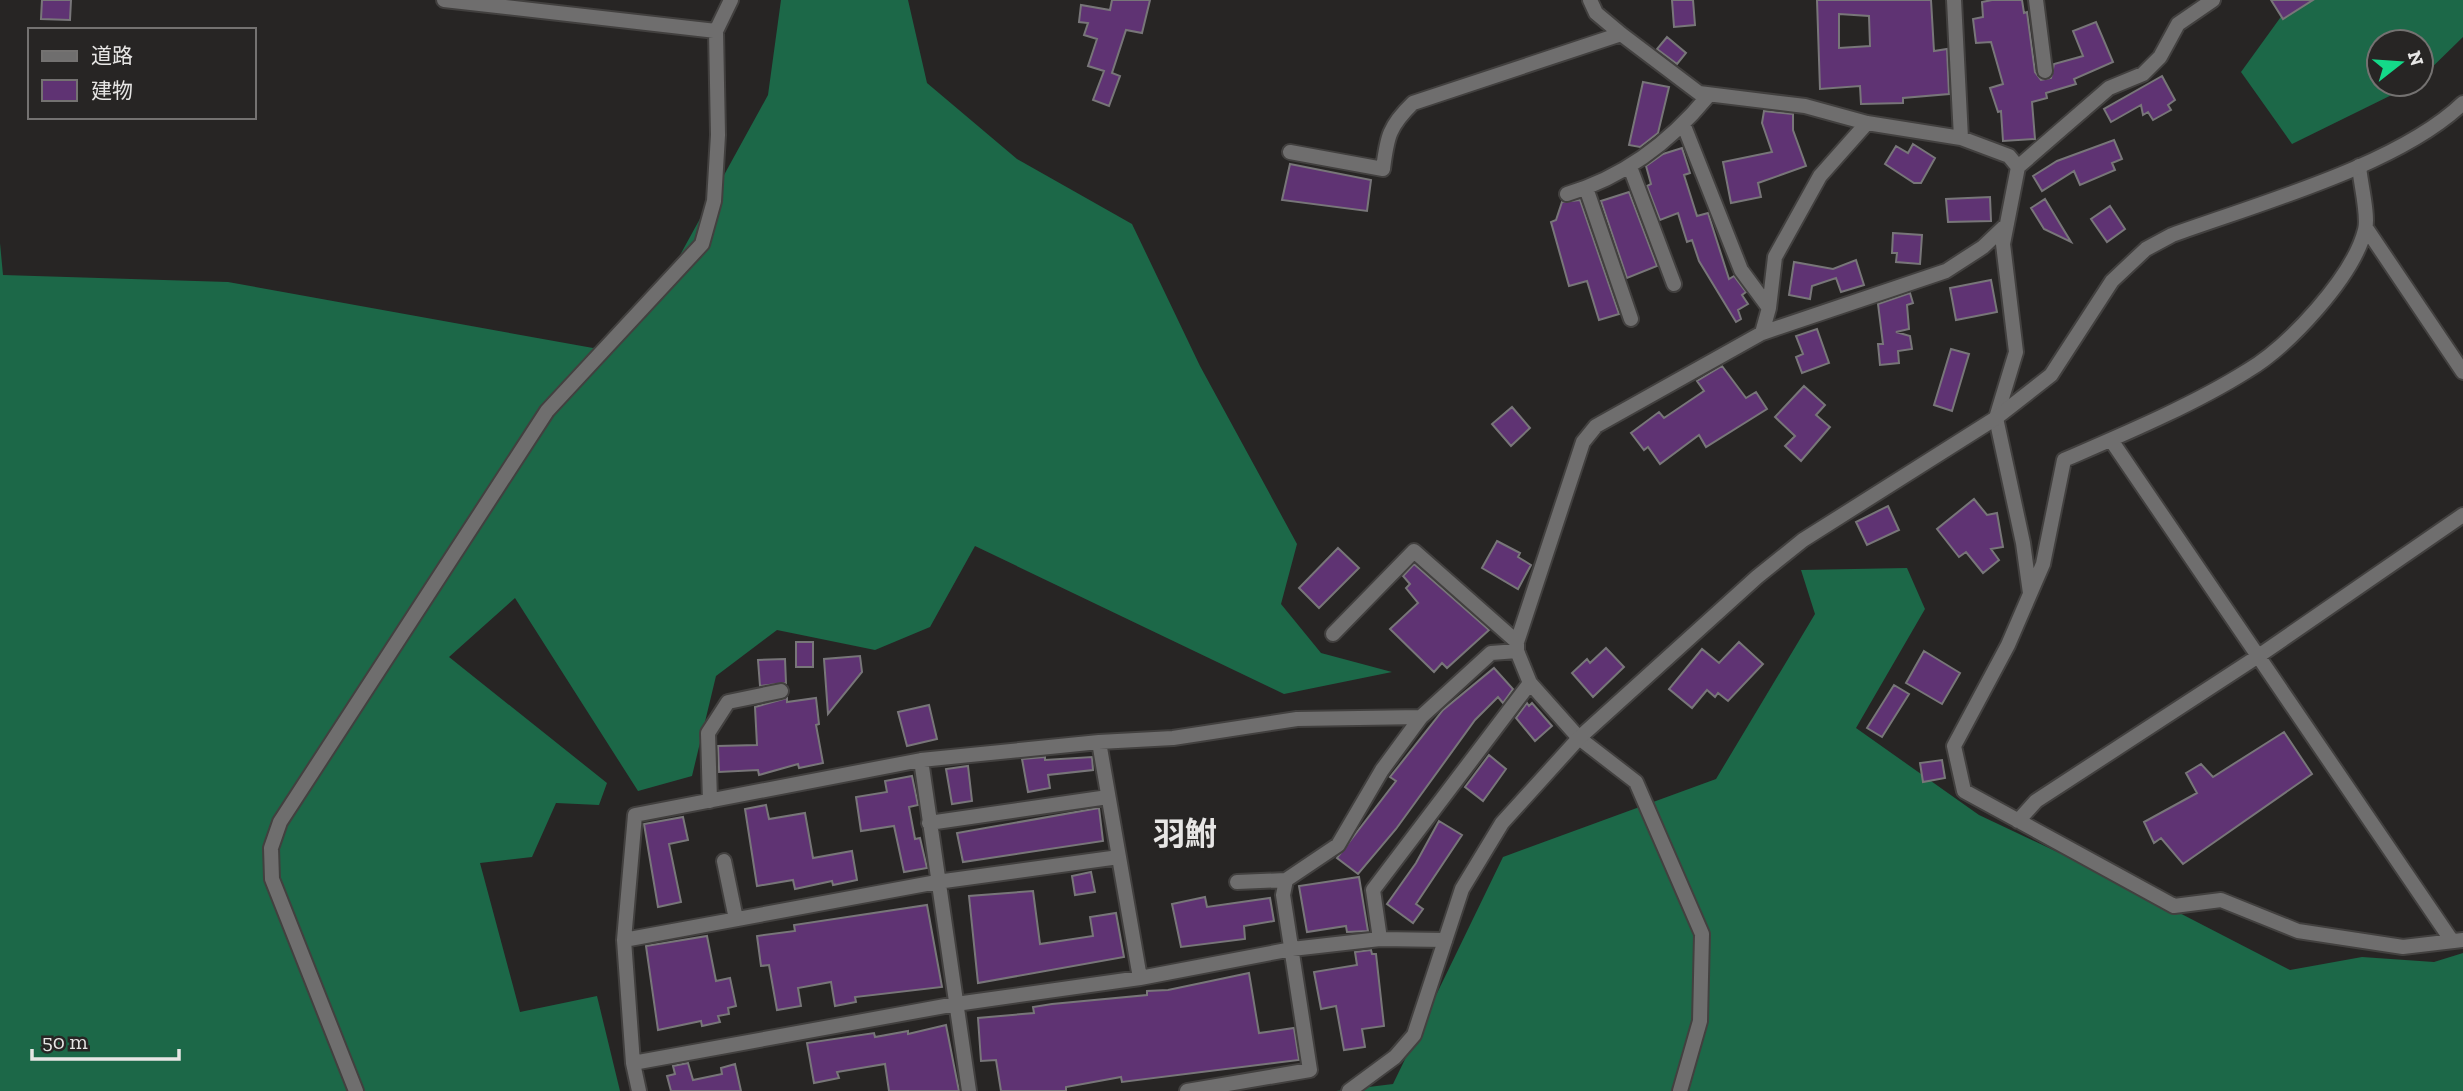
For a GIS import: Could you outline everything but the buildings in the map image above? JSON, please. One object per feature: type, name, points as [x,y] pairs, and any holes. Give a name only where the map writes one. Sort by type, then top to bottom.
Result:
[{"type":"street","points":[[444,0],[716,31]]},
{"type":"street","points":[[356,1091],[272,879],[271,849],[280,822],[547,411],[702,244],[715,188],[718,135],[716,31],[731,0]]},
{"type":"street","points":[[1590,0],[1597,13],[1621,34],[1668,71],[1708,96],[1731,96],[1805,106],[1867,123],[1961,138],[2009,156],[2018,167]]},
{"type":"street","points":[[1954,0],[1961,138]]},
{"type":"street","points":[[2036,0],[2045,71]]},
{"type":"street","points":[[2030,594],[2023,543],[1996,418],[2016,352],[2003,244],[2004,227],[2018,167],[2109,88],[2143,74],[2160,57],[2178,24],[2213,0]]},
{"type":"street","points":[[1290,152],[1383,169],[1387,136],[1396,119],[1413,103],[1621,34]]},
{"type":"street","points":[[1567,194],[1630,167],[1684,126],[1708,96]]},
{"type":"street","points":[[1349,1091],[1395,1057],[1415,1035],[1462,889],[1502,823],[1579,738],[1756,577],[1803,540],[1996,418],[2051,375],[2112,281],[2146,249],[2172,235],[2358,166],[2444,121],[2463,103]]},
{"type":"street","points":[[1762,333],[1769,308],[1775,257],[1819,176],[1867,123]]},
{"type":"street","points":[[1684,126],[1741,270],[1769,308]]},
{"type":"street","points":[[2358,166],[2366,228],[2463,372]]},
{"type":"street","points":[[1630,167],[1674,284]]},
{"type":"street","points":[[1586,188],[1631,319]]},
{"type":"street","points":[[1517,647],[1583,442],[1596,426],[1762,333],[1946,271],[1983,247],[2004,227]]},
{"type":"street","points":[[2111,440],[2458,941],[2403,947],[2298,931],[2221,900],[2174,906],[1964,791],[1954,746],[2008,645],[2043,564],[2064,460],[2111,440],[2249,371],[2322,307],[2347,267],[2366,228]]},
{"type":"street","points":[[2018,821],[2036,802],[2260,655],[2463,515]]},
{"type":"street","points":[[1333,634],[1414,551],[1517,647],[1530,682],[1579,738],[1636,782],[1702,934],[1700,1021],[1680,1091]]},
{"type":"street","points":[[1237,882],[1286,880],[1338,845],[1382,770],[1421,717],[1491,653],[1517,647]]},
{"type":"street","points":[[1380,939],[1373,890],[1530,682]]},
{"type":"street","points":[[710,801],[708,733],[728,702],[780,691]]},
{"type":"street","points":[[639,1091],[633,1062],[624,940],[635,816],[921,760],[1098,742],[1173,738],[1297,719],[1421,717]]},
{"type":"street","points":[[1098,742],[1140,978]]},
{"type":"street","points":[[921,760],[969,1091]]},
{"type":"street","points":[[929,823],[1108,797]]},
{"type":"street","points":[[624,940],[937,882],[1119,858]]},
{"type":"street","points":[[724,861],[736,919]]},
{"type":"street","points":[[1187,1091],[1310,1070],[1283,895],[1286,880]]},
{"type":"street","points":[[633,1062],[956,1004],[1140,978],[1292,949],[1380,939],[1445,940]]},
{"type":"green space","points":[[781,0],[908,0],[927,83],[1017,159],[1132,224],[1200,366],[1297,544],[1281,604],[1321,653],[1392,672],[1284,694],[975,546],[930,627],[875,650],[777,630],[716,676],[692,776],[638,791],[515,598],[449,657],[607,783],[599,805],[556,803],[532,857],[480,863],[520,1012],[597,996],[620,1091],[0,1091],[0,243],[3,275],[228,282],[593,348],[646,317],[768,95]]},
{"type":"green space","points":[[2293,0],[2463,0],[2463,37],[2435,64],[2435,28],[2365,28],[2365,98],[2386,98],[2292,144],[2241,72]]},
{"type":"green space","points":[[1907,568],[1925,609],[1856,728],[1979,815],[2104,874],[2290,970],[2362,957],[2434,962],[2463,953],[2463,1091],[1336,1091],[1393,1084],[1503,857],[1716,779],[1815,614],[1801,570]]},
{"type":"district","name":"羽鮒","points":[[1185,834]]}]
